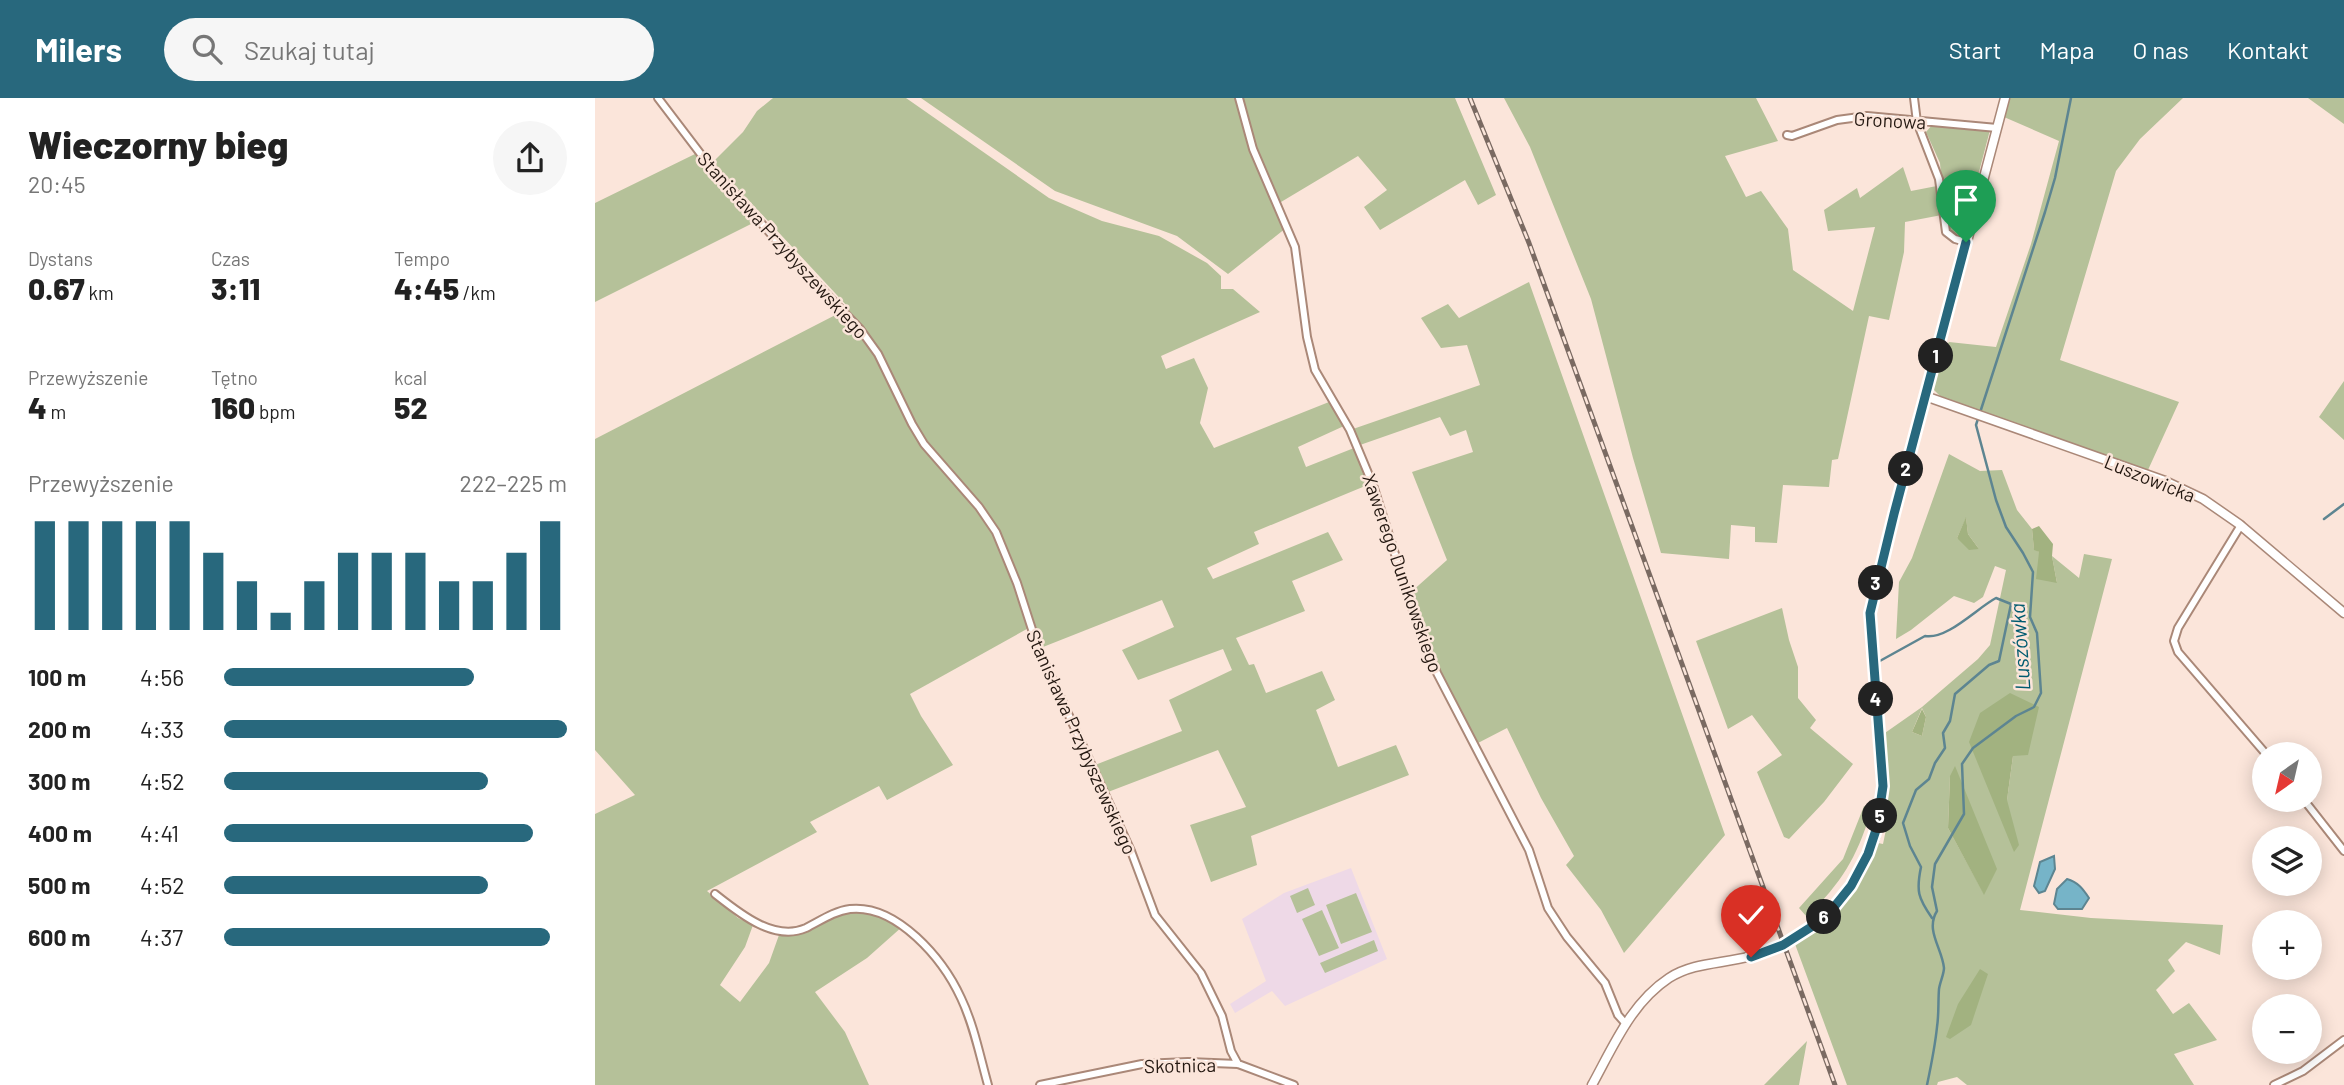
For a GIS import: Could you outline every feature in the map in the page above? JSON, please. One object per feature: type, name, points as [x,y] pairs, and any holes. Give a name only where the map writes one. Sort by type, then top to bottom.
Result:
[{"type":"street","name":"Stanisława Przybyszewskiego","points":[[658,98],[723,181],[860,329],[878,354],[912,424],[925,444],[996,531],[1017,583],[1038,648],[1126,839],[1155,915],[1201,973],[1222,1017],[1231,1051],[1238,1064]]},
{"type":"street","name":"Xawerego Dunikowskiego","points":[[1239,98],[1253,149],[1295,247],[1305,325],[1315,370],[1350,430],[1373,485],[1422,639],[1529,850],[1548,908],[1567,937],[1605,983],[1618,1015],[1626,1024]]},
{"type":"street","points":[[1914,98],[1917,122],[1937,172],[1946,232],[1955,239],[1966,242]]},
{"type":"street","points":[[1592,1085],[1626,1024],[1651,993],[1677,974],[1703,965],[1761,954],[1783,945],[1819,922],[1841,900],[1868,854],[1879,818],[1883,786],[1870,613],[1878,573],[2004,98]]},
{"type":"street","name":"Gronowa","points":[[1787,135],[1792,136],[1849,117],[1875,116],[1997,128]]},
{"type":"street","name":"Luszowicka","points":[[1925,396],[2165,481],[2203,499],[2241,525],[2344,613]]},
{"type":"street","points":[[2241,525],[2178,628],[2174,641],[2178,652],[2256,742]]},
{"type":"street","points":[[2314,812],[2344,851]]},
{"type":"street","points":[[715,894],[740,914],[780,932],[793,933],[849,909],[885,914],[903,925],[935,958],[955,985],[967,1012],[988,1085]]},
{"type":"street","points":[[2274,1085],[2303,1071],[2344,1040]]},
{"type":"street","name":"Skotnica","points":[[1040,1085],[1142,1064],[1238,1064]]},
{"type":"street","points":[[1238,1064],[1294,1085]]},
{"type":"shaded area","points":[[1351,868],[1387,959],[1285,1006],[1272,991],[1235,1013],[1230,1004],[1266,981],[1242,919],[1284,893]]},
{"type":"green space","points":[[773,98],[906,98],[1049,198],[1102,221],[1159,236],[1207,263],[1221,276],[1221,289],[1233,289],[1260,312],[1161,356],[1166,369],[1194,358],[1208,388],[1200,423],[1214,448],[1329,402],[1344,426],[1298,447],[1306,467],[1354,448],[1370,484],[1254,532],[1259,544],[1207,568],[1213,579],[1328,532],[1343,560],[1292,581],[1305,611],[1236,638],[1249,665],[1254,664],[1266,693],[1322,671],[1335,700],[1316,710],[1338,767],[1396,745],[1409,775],[1251,836],[1257,865],[1211,882],[1190,825],[1246,807],[1218,750],[1108,792],[1095,765],[1182,731],[1169,700],[1232,670],[1223,649],[1138,680],[1122,650],[1174,627],[1162,600],[1043,647],[1034,625],[910,694],[953,765],[887,800],[879,786],[810,822],[817,832],[707,891],[738,918],[753,925],[745,947],[720,985],[740,1002],[769,963],[779,935],[802,932],[833,918],[855,912],[871,913],[903,926],[867,958],[815,992],[845,1032],[869,1085],[595,1085],[595,814],[635,795],[595,750],[595,439],[849,308],[713,162],[743,132],[757,111]]},
{"type":"green space","points":[[921,98],[1455,98],[1496,195],[1478,205],[1465,180],[1380,230],[1364,207],[1387,190],[1358,156],[1276,205],[1286,228],[1228,274],[1177,236],[1055,191]]},
{"type":"green space","points":[[1504,98],[1756,98],[1778,141],[1725,156],[1746,197],[1761,191],[1788,229],[1793,270],[1853,311],[1875,227],[1828,231],[1824,210],[1857,188],[1860,198],[1903,167],[1911,191],[1942,185],[1940,163],[1926,132],[1933,124],[1990,130],[1962,237],[1954,236],[1950,231],[1947,214],[1905,222],[1904,252],[1889,320],[1869,316],[1838,459],[1832,460],[1829,487],[1783,485],[1777,543],[1755,542],[1755,527],[1731,525],[1729,559],[1661,553],[1591,299],[1530,147]]},
{"type":"green space","points":[[2010,98],[2183,98],[2140,139],[2116,171],[2060,360],[2179,402],[2148,470],[1940,396],[1932,388],[1944,349],[1949,342],[1996,347],[2031,244],[2059,141],[2004,117]]},
{"type":"green space","points":[[2308,98],[2344,98],[2344,124]]},
{"type":"green space","points":[[695,154],[753,223],[595,302],[595,203]]},
{"type":"green space","points":[[1529,282],[1725,835],[1624,953],[1601,910],[1566,865],[1574,856],[1541,798],[1507,728],[1478,743],[1442,674],[1410,593],[1447,560],[1412,472],[1473,452],[1466,430],[1450,436],[1440,417],[1360,445],[1353,429],[1480,385],[1467,345],[1441,348],[1421,318],[1448,304],[1459,318]]},
{"type":"green space","points":[[2344,381],[2344,440],[2319,417]]},
{"type":"green space","points":[[1949,454],[1980,471],[2002,470],[2017,510],[2032,529],[2034,549],[2039,552],[2057,583],[2052,556],[2079,578],[2084,554],[2112,559],[2020,910],[2091,918],[2223,925],[2220,955],[2186,942],[2168,960],[2175,971],[2156,990],[2173,1014],[2189,1003],[2217,1040],[2174,1054],[2194,1085],[1967,1085],[1957,1077],[1938,1082],[1937,1085],[1847,1085],[1795,944],[1846,901],[1865,874],[1878,843],[1883,844],[1890,810],[1886,809],[1882,735],[1922,707],[1978,659],[1990,645],[2006,570],[1995,566],[1983,597],[1974,603],[1954,596],[1896,639],[1899,582],[1912,558]],"holes":[[[1966,518],[1968,534],[1979,549],[1957,538]],[[2010,693],[2013,756],[2007,800]],[[1922,708],[1926,717],[1922,736],[1912,732]],[[1950,776],[1984,894],[1948,828]]]},
{"type":"green space","points":[[1966,517],[1968,534],[1979,549],[1969,550],[1957,538]]},
{"type":"green space","points":[[2039,526],[2053,544],[2052,556],[2057,583],[2036,579],[2039,552],[2034,550],[2032,529]]},
{"type":"green space","points":[[1782,608],[1798,667],[1798,698],[1816,720],[1810,728],[1853,764],[1824,802],[1789,839],[1784,837],[1757,772],[1782,755],[1752,715],[1728,729],[1696,641]]},
{"type":"green space","points":[[2010,693],[2039,707],[2028,755],[2013,756],[2007,800],[2019,845],[2014,852],[1969,742],[1980,713]]},
{"type":"green space","points":[[1922,709],[1926,717],[1922,736],[1912,732]]},
{"type":"green space","points":[[1955,766],[1997,869],[1984,895],[1948,828],[1950,776]]},
{"type":"green space","points":[[1864,806],[1871,812],[1847,869],[1807,917],[1799,908],[1843,859]]},
{"type":"green space","points":[[1308,888],[1315,905],[1297,913],[1290,896]]},
{"type":"green space","points":[[1356,893],[1372,932],[1341,944],[1326,905]]},
{"type":"green space","points":[[1322,910],[1339,948],[1319,956],[1302,919]]},
{"type":"green space","points":[[1374,940],[1378,951],[1325,973],[1320,963]]},
{"type":"green space","points":[[1980,969],[1988,974],[1971,1025],[1950,1039],[1946,1037],[1958,1004]]},
{"type":"green space","points":[[1807,1041],[1799,1085],[1764,1085]]},
{"type":"water","points":[[2054,856],[2055,869],[2045,891],[2039,893],[2034,886],[2040,862]]},
{"type":"water","points":[[2067,879],[2080,886],[2089,898],[2082,909],[2058,909],[2054,904],[2057,889]]},
{"type":"waterway","name":"Luszówka","points":[[1927,1085],[1944,968],[1933,932],[1937,911],[1932,887],[1935,864],[1964,814],[1962,764],[1973,748],[2016,716],[2034,707],[2041,693],[2037,633],[2030,617],[2033,572],[2006,527],[1976,425],[2055,178],[2071,98]]},
{"type":"waterway","points":[[2324,519],[2344,504]]},
{"type":"waterway","points":[[1878,662],[1925,636],[1943,633],[1996,598],[2011,604],[1999,661],[1989,665],[1955,694],[1950,721],[1943,733],[1945,748],[1929,779],[1916,790],[1903,823],[1910,846],[1921,867],[1919,894],[1932,918]]},
{"type":"railway","points":[[1470,98],[1529,243],[1835,1085]]},
{"type":"route","points":[[1751,957],[1783,945],[1830,912],[1851,886],[1868,854],[1877,827],[1883,786],[1870,613],[1875,585],[1966,242]]}]
